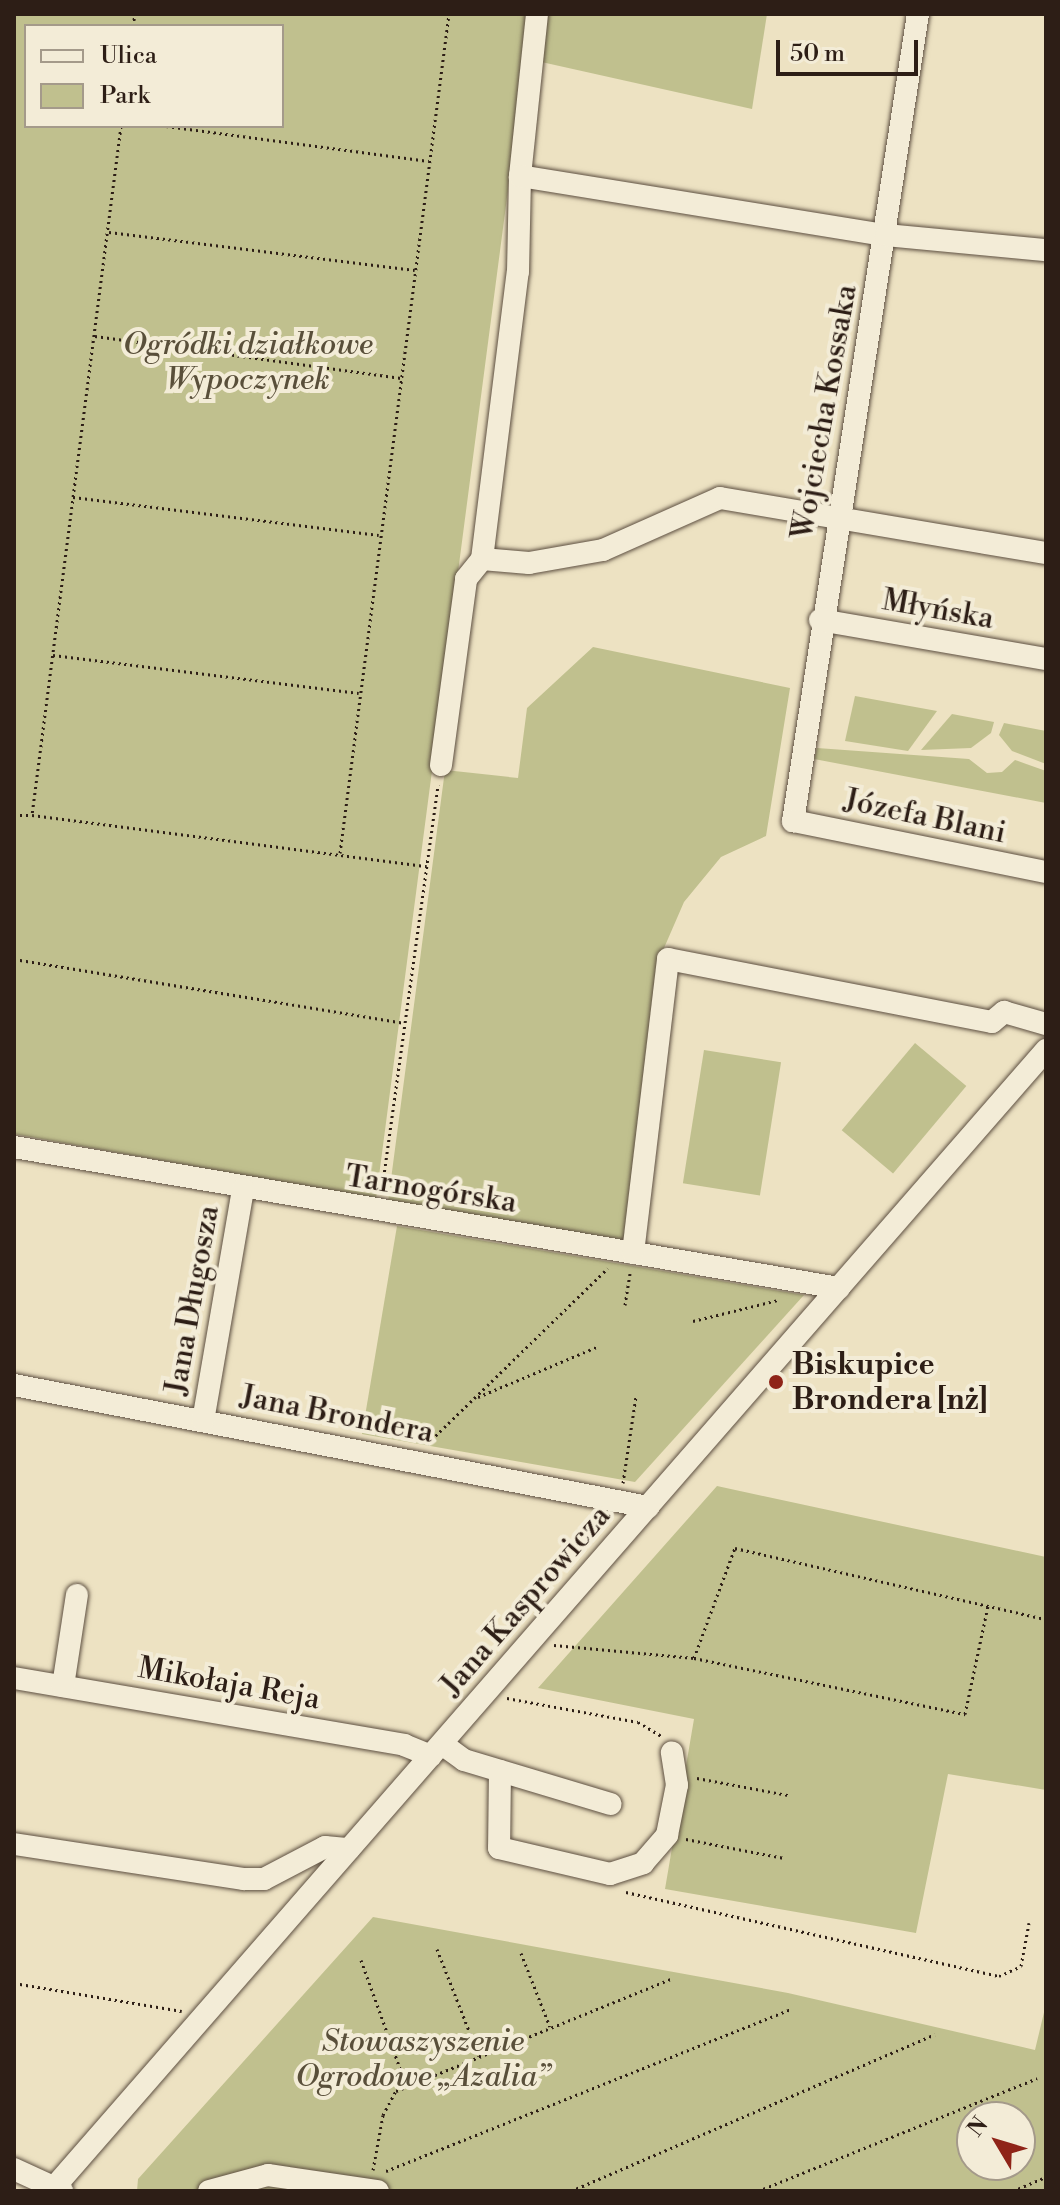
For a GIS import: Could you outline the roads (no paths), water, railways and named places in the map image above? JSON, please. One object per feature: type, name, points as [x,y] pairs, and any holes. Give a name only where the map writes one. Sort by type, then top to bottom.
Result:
[{"type":"street","points":[[441,765],[466,579],[482,559],[518,272],[520,176],[537,14]]},
{"type":"street","name":"Wojciecha Kossaka","points":[[793,821],[820,620],[886,235],[918,14]]},
{"type":"street","points":[[520,176],[886,235],[1046,250]]},
{"type":"street","points":[[482,559],[529,563],[603,550],[720,498],[1046,553]]},
{"type":"street","name":"Młyńska","points":[[820,620],[1046,659]]},
{"type":"street","name":"Józefa Blani","points":[[793,821],[1046,872]]},
{"type":"street","points":[[629,1252],[668,959],[992,1022],[1004,1012],[1046,1024]]},
{"type":"street","name":"Jana Kasprowicza","points":[[56,2190],[199,2021],[1046,1050]]},
{"type":"street","name":"Tarnogórska","points":[[14,1147],[379,1213],[839,1288]]},
{"type":"street","name":"Jana Długosza","points":[[203,1421],[243,1189]]},
{"type":"street","name":"Jana Brondera","points":[[14,1385],[648,1507]]},
{"type":"street","points":[[63,1686],[77,1595]]},
{"type":"street","name":"Mikołaja Reja","points":[[14,1678],[436,1750],[611,1804]]},
{"type":"street","points":[[500,1771],[494,1839],[508,1854],[610,1874],[643,1863],[667,1835],[678,1774],[672,1752]]},
{"type":"street","points":[[14,1844],[244,1879],[264,1879],[325,1847],[349,1849]]},
{"type":"street","points":[[14,2169],[56,2190]]},
{"type":"street","points":[[209,2191],[268,2175],[378,2191]]},
{"type":"place","name":"Biskupice Brondera [nż]","points":[[776,1382]]},
{"type":"park label","name":"Ogródki działkowe Wypoczynek","points":[[248,362]]},
{"type":"park label","name":"Stowaszyszenie Ogrodowe „Azalia”","points":[[423,2059]]}]
